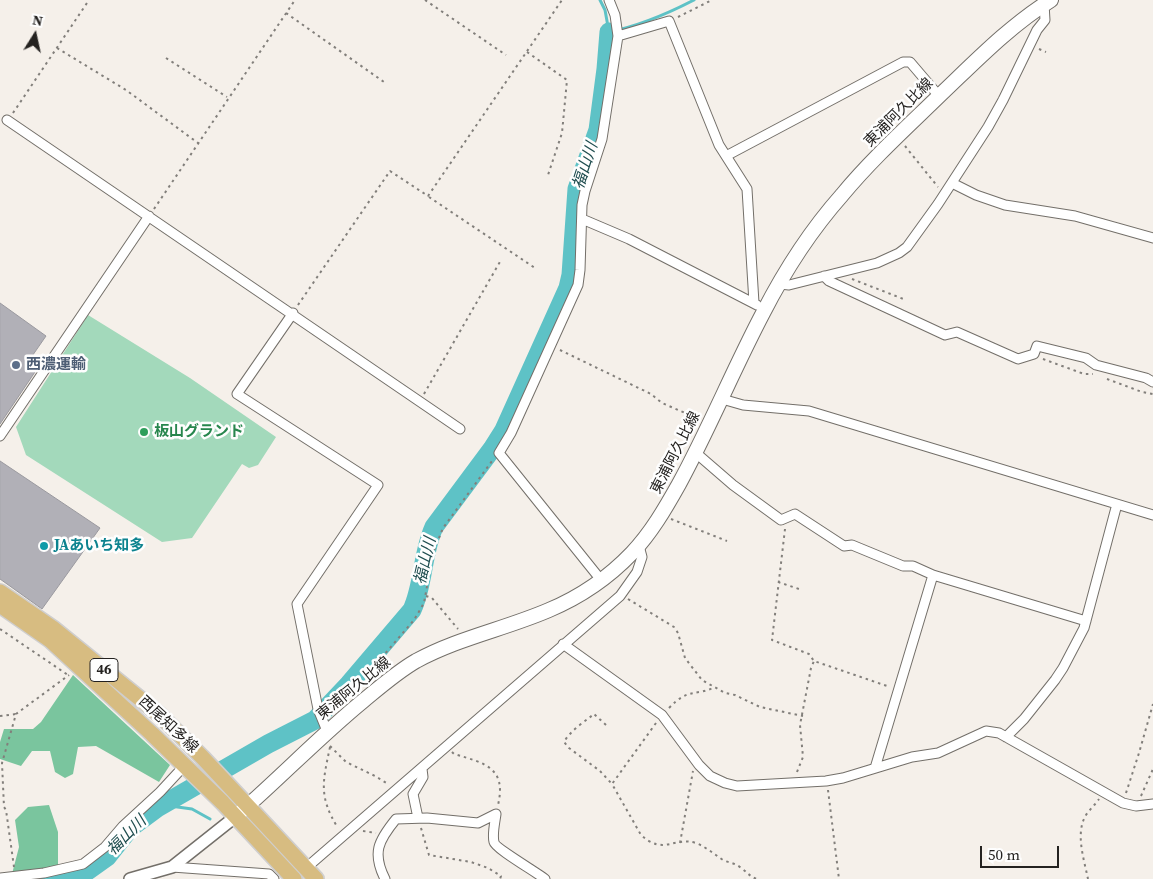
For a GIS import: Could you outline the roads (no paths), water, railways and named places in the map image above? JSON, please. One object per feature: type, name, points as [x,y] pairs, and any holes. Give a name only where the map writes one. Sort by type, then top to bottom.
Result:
[{"type":"main road","name":"東浦阿久比線","points":[[235,816],[325,734],[412,663],[463,640],[550,610],[613,572],[638,546],[661,515],[696,453],[739,360],[759,306],[780,284],[807,241],[836,201],[898,136],[998,39],[1047,2]]},
{"type":"main road","name":"西尾知多線","points":[[0,592],[54,629],[152,709],[202,757],[311,874]]},
{"type":"main road","name":"西尾知多線","points":[[0,606],[50,640],[73,671],[187,767],[294,879]]},
{"type":"street","points":[[601,580],[499,453],[511,433],[578,286],[585,191],[602,139],[618,36],[615,15],[609,0]]},
{"type":"street","points":[[780,284],[788,285],[877,263],[899,253],[913,239],[988,127],[1037,30],[1045,20],[1047,2]]},
{"type":"street","points":[[618,36],[669,21],[719,145],[747,189],[759,306]]},
{"type":"street","points":[[726,156],[903,62],[910,62],[939,96]]},
{"type":"street","points":[[7,120],[460,429]]},
{"type":"street","points":[[952,183],[976,195],[1005,205],[1075,216],[1153,238]]},
{"type":"street","points":[[0,436],[149,216]]},
{"type":"street","points":[[582,219],[628,239],[759,306]]},
{"type":"street","points":[[824,276],[828,281],[946,335],[957,332],[1018,359],[1034,354],[1037,346],[1086,358],[1096,366],[1153,382]]},
{"type":"street","points":[[292,314],[237,394],[378,484],[297,604],[318,710],[325,734]]},
{"type":"street","points":[[722,399],[743,405],[809,411],[1153,515]]},
{"type":"street","points":[[696,453],[733,485],[781,520],[795,514],[844,546],[852,545],[902,566],[913,566],[933,575],[1086,621]]},
{"type":"street","points":[[1006,737],[1024,719],[1055,680],[1084,628],[1117,504]]},
{"type":"street","points":[[311,874],[351,829],[622,594],[637,572],[642,557],[638,546]]},
{"type":"street","points":[[875,768],[933,575]]},
{"type":"street","points":[[564,644],[662,715],[699,765],[710,776],[737,786],[826,781],[856,775],[912,756],[938,753],[986,731],[999,733],[1123,803],[1136,806],[1153,804]]},
{"type":"street","points":[[0,878],[52,871],[84,864],[187,767]]},
{"type":"street","points":[[418,818],[413,794],[423,777],[422,769]]},
{"type":"street","points":[[384,879],[377,861],[383,835],[396,819],[418,818],[478,823],[496,814],[494,842],[497,847],[545,879]]},
{"type":"street","points":[[130,879],[172,867],[235,816]]},
{"type":"street","points":[[172,867],[212,874],[269,874],[274,879]]},
{"type":"waterway","points":[[600,0],[605,10],[609,32],[653,19],[694,0]]},
{"type":"waterway","name":"福山川","points":[[50,879],[86,872],[107,857],[130,828],[157,808],[268,744],[315,720],[349,684],[412,610],[419,590],[427,547],[434,527],[504,430],[568,288],[571,275],[577,189],[598,130],[609,32]]},
{"type":"waterway","points":[[163,805],[192,809],[210,819]]},
{"type":"place","name":"西濃運輸","points":[[16,365]]},
{"type":"place","name":"板山グランド","points":[[144,432]]},
{"type":"place","name":"JAあいち知多","points":[[44,546]]}]
